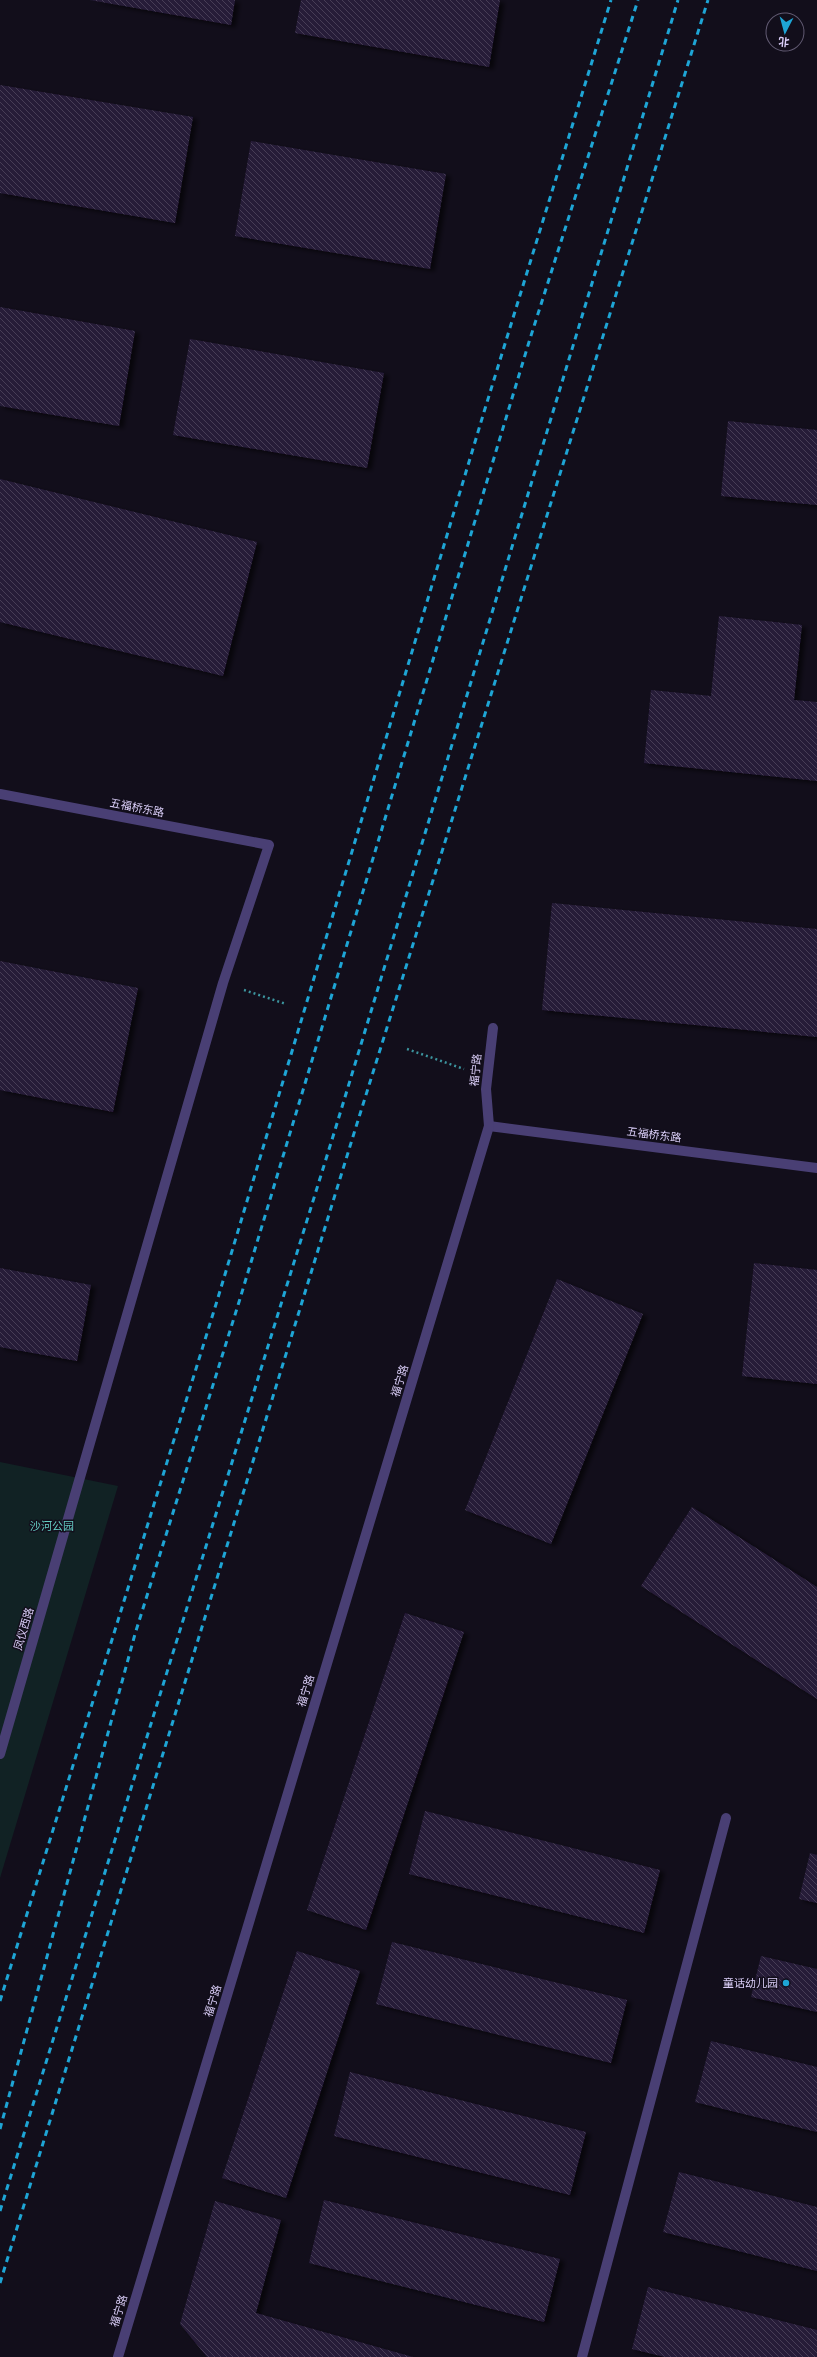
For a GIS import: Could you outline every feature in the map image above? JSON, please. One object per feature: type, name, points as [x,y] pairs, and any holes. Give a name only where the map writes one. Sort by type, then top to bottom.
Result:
[{"type":"street","name":"五福桥东路","points":[[0,794],[269,845]]},
{"type":"street","name":"凤仪西路","points":[[0,1754],[223,983],[269,845]]},
{"type":"street","name":"福宁路","points":[[118,2357],[489,1126],[486,1089],[493,1028]]},
{"type":"street","name":"五福桥东路","points":[[489,1126],[817,1168]]},
{"type":"street","points":[[582,2357],[726,1818]]},
{"type":"path","points":[[223,983],[286,1004]]},
{"type":"path","points":[[407,1049],[487,1078]]},
{"type":"green space","name":"沙河公园","points":[[0,1462],[118,1486],[0,1878]]},
{"type":"building","points":[[90,0],[235,0],[231,25]]},
{"type":"building","points":[[301,0],[500,0],[489,67],[295,33]]},
{"type":"building","points":[[0,85],[193,117],[175,223],[0,193]]},
{"type":"building","points":[[251,141],[446,174],[430,269],[235,236]]},
{"type":"building","points":[[0,307],[135,331],[119,426],[0,406]]},
{"type":"building","points":[[190,339],[384,373],[367,468],[173,435]]},
{"type":"building","points":[[728,421],[817,430],[817,505],[721,496]]},
{"type":"building","points":[[0,479],[257,542],[223,676],[0,622]]},
{"type":"building","points":[[719,616],[802,625],[794,700],[817,702],[817,781],[644,763],[651,690],[711,696]]},
{"type":"building","points":[[552,903],[817,929],[817,1037],[542,1010]]},
{"type":"building","points":[[0,961],[138,988],[113,1112],[0,1090]]},
{"type":"building","points":[[754,1263],[817,1270],[817,1384],[742,1376]]},
{"type":"building","points":[[0,1268],[91,1285],[77,1361],[0,1347]]},
{"type":"building","points":[[557,1279],[643,1314],[551,1544],[465,1510]]},
{"type":"building","points":[[692,1507],[817,1587],[817,1699],[641,1586]]},
{"type":"building","points":[[405,1613],[464,1632],[366,1930],[307,1910]]},
{"type":"building","points":[[425,1811],[660,1870],[644,1933],[409,1874]]},
{"type":"building","points":[[810,1853],[817,1855],[817,1903],[799,1899]]},
{"type":"building","points":[[392,1942],[627,2000],[611,2063],[376,2004]]},
{"type":"building","points":[[297,1951],[360,1971],[286,2198],[222,2178]]},
{"type":"building","name":"童话幼儿园","points":[[761,1956],[817,1969],[817,2012],[751,1997]]},
{"type":"building","points":[[711,2041],[817,2067],[817,2132],[695,2102]]},
{"type":"building","points":[[350,2072],[586,2132],[570,2195],[334,2136]]},
{"type":"building","points":[[679,2172],[817,2207],[817,2271],[663,2232]]},
{"type":"building","points":[[324,2200],[560,2259],[544,2322],[309,2263]]},
{"type":"building","points":[[215,2201],[281,2220],[256,2313],[413,2357],[207,2357],[180,2324]]},
{"type":"building","points":[[648,2287],[817,2330],[817,2357],[665,2357],[632,2349]]},
{"type":"railway","points":[[0,2001],[217,1301],[484,412],[611,0]]},
{"type":"railway","points":[[0,2129],[135,1634],[239,1302],[529,342],[638,0]]},
{"type":"railway","points":[[0,2211],[335,1130],[678,0]]},
{"type":"railway","points":[[0,2283],[355,1130],[708,0]]},
{"type":"place","name":"童话幼儿园","points":[[786,1983]]}]
